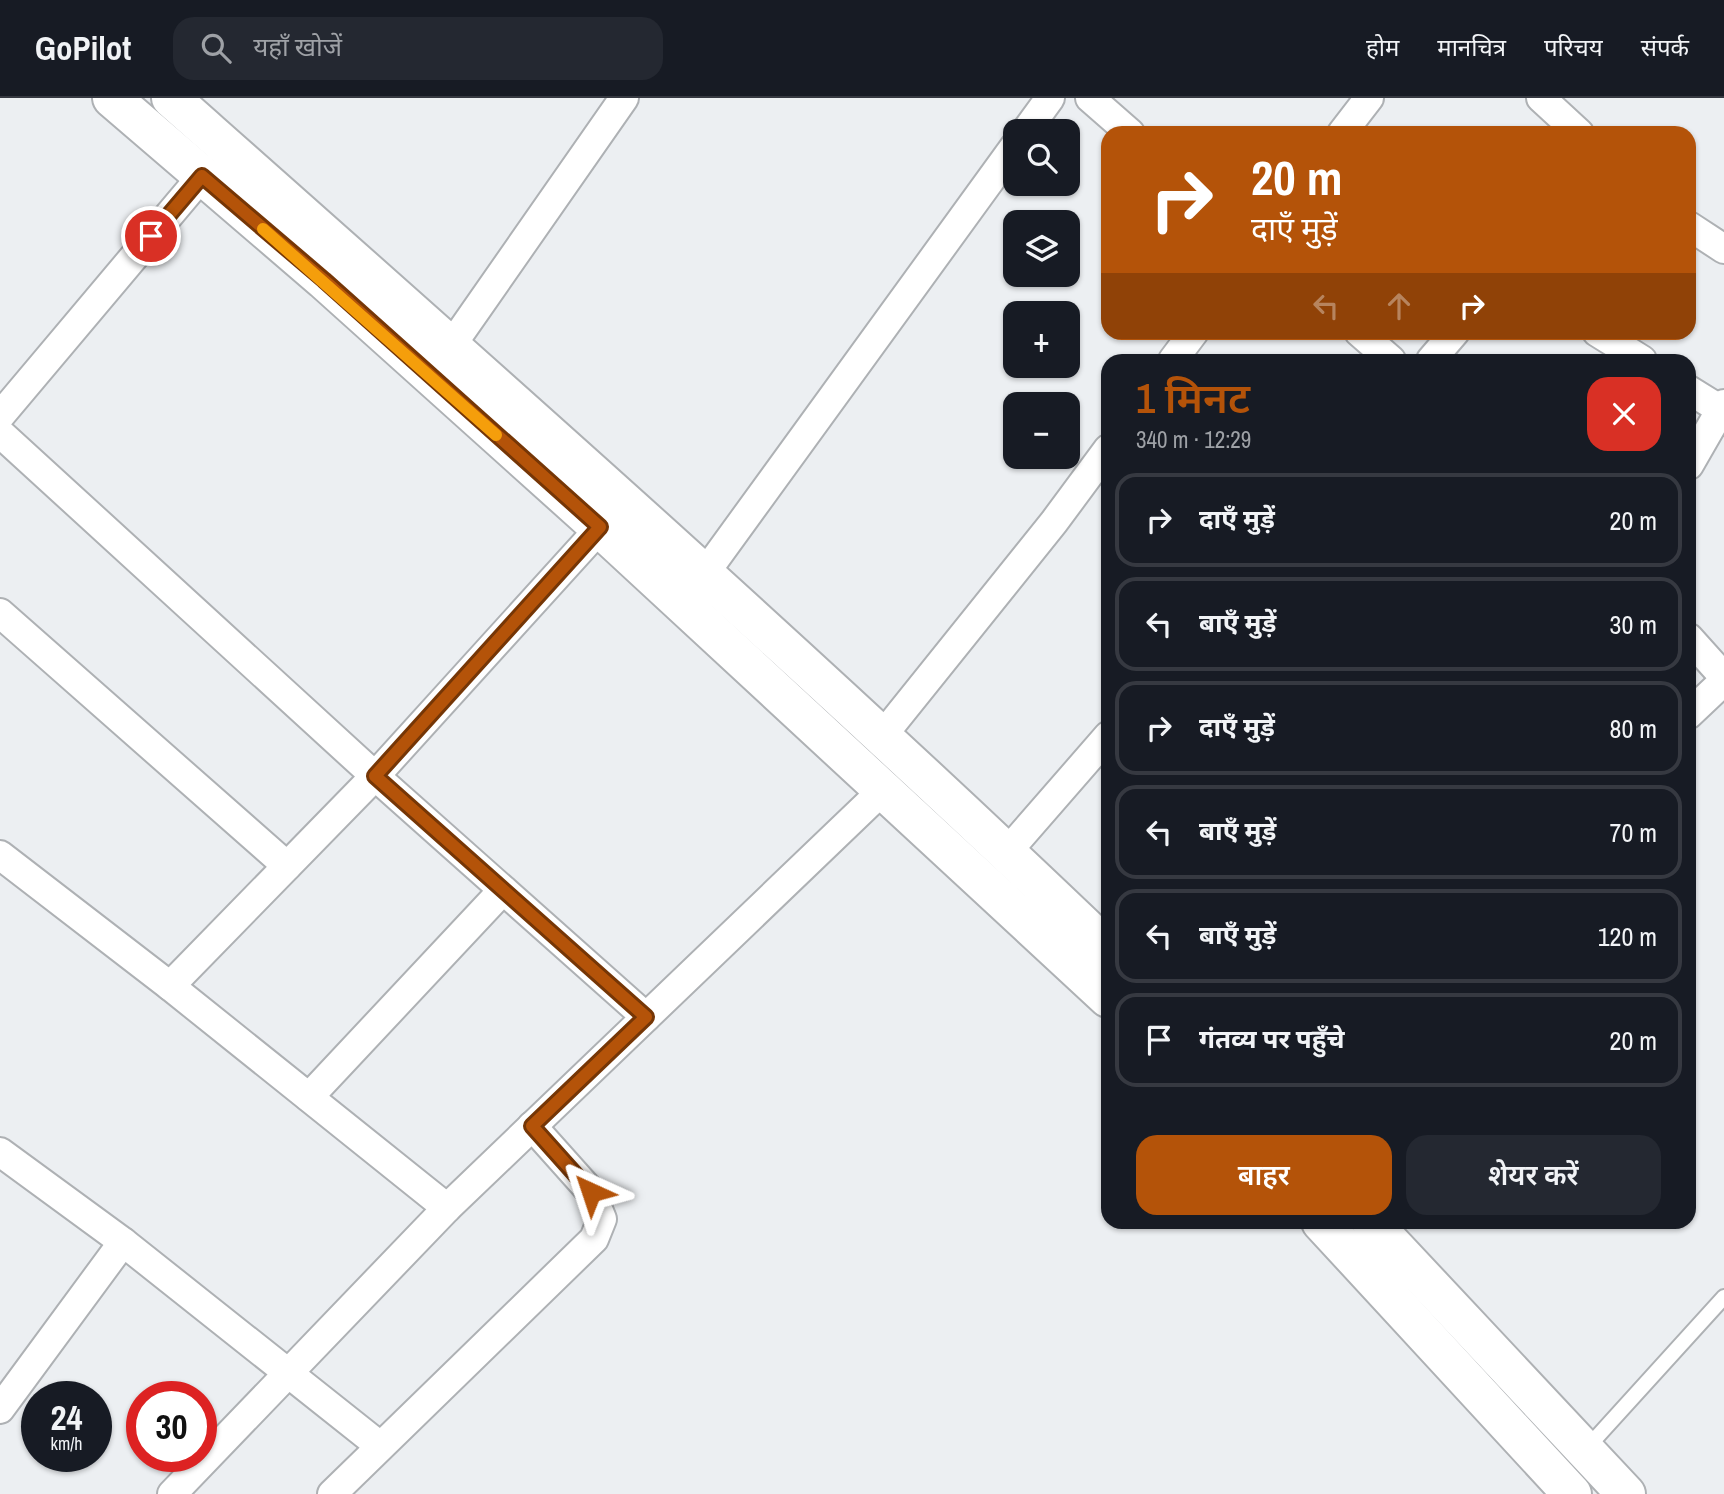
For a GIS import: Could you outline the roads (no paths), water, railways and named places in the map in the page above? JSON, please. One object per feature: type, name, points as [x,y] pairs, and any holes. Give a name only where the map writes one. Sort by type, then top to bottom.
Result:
[{"type":"main road","points":[[112,98],[324,280],[600,527],[1101,991]]},
{"type":"main road","points":[[171,98],[705,573],[883,735],[1101,942]]},
{"type":"main road","points":[[1327,1229],[1572,1494]]},
{"type":"main road","points":[[1378,1229],[1626,1494]]},
{"type":"street","points":[[451,346],[624,98]]},
{"type":"street","points":[[1035,119],[1050,98]]},
{"type":"street","points":[[1090,98],[1122,126]]},
{"type":"street","points":[[1347,126],[1369,98]]},
{"type":"street","points":[[1541,98],[1571,126]]},
{"type":"street","points":[[705,573],[1003,163]]},
{"type":"street","points":[[0,416],[202,176]]},
{"type":"street","points":[[1696,231],[1724,249]]},
{"type":"street","points":[[1368,340],[1384,354]]},
{"type":"street","points":[[1436,354],[1448,340]]},
{"type":"street","points":[[1610,340],[1632,354]]},
{"type":"street","points":[[1696,394],[1722,407],[1696,453]]},
{"type":"street","points":[[0,433],[375,776],[646,1017]]},
{"type":"street","points":[[883,735],[1054,522],[1101,458]]},
{"type":"street","points":[[170,986],[375,776],[600,527]]},
{"type":"street","points":[[0,613],[287,866]]},
{"type":"street","points":[[1696,646],[1724,679],[1696,707]]},
{"type":"street","points":[[1007,852],[1101,744]]},
{"type":"street","points":[[172,1494],[447,1208],[884,789]]},
{"type":"street","points":[[0,855],[170,986],[447,1208]]},
{"type":"street","points":[[309,1097],[503,890]]},
{"type":"street","points":[[332,1494],[594,1239],[602,1219],[591,1192],[532,1126]]},
{"type":"street","points":[[0,1152],[123,1242],[380,1446]]},
{"type":"street","points":[[0,1409],[123,1242]]},
{"type":"lane","points":[[1585,1450],[1724,1297]]}]
